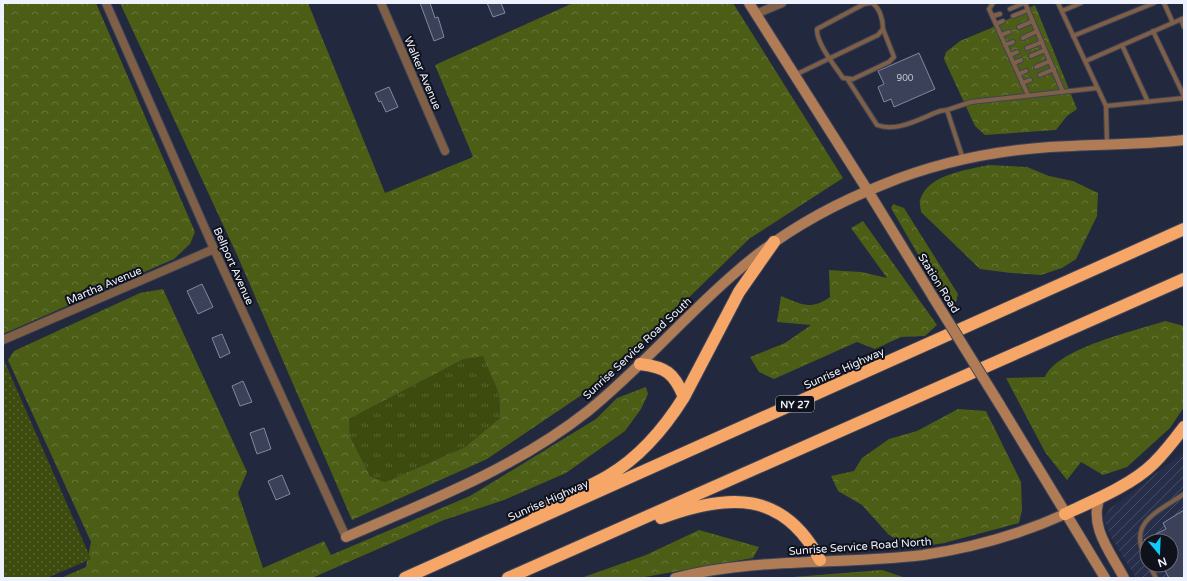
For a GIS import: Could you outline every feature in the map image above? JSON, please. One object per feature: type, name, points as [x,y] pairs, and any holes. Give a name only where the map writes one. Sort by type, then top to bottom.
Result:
[{"type":"highway","name":"Sunrise Highway","points":[[405,578],[1184,229]]},
{"type":"highway","points":[[486,542],[553,502],[609,476],[651,442],[674,413],[684,397],[739,292],[774,242]]},
{"type":"highway","points":[[508,578],[1184,279]]},
{"type":"highway","points":[[640,364],[654,366],[670,373],[679,386],[684,397]]},
{"type":"highway","points":[[1065,514],[1128,482],[1154,464],[1184,427]]},
{"type":"highway","points":[[547,560],[681,510],[710,504],[740,502],[766,507],[788,518],[804,533],[820,560]]},
{"type":"street","name":"Bellport Avenue","points":[[106,3],[214,249],[346,537]]},
{"type":"street","name":"Walker Avenue","points":[[381,3],[445,151]]},
{"type":"street","name":"Station Road","points":[[749,3],[868,191],[1000,405],[1065,514],[1106,578]]},
{"type":"street","points":[[756,14],[782,3]]},
{"type":"street","name":"Sunrise Service Road South","points":[[346,537],[459,488],[542,444],[587,412],[640,364],[710,295],[774,242],[810,220],[868,191],[919,172],[963,160],[1029,148],[1184,140]]},
{"type":"street","name":"Martha Avenue","points":[[3,340],[214,249]]},
{"type":"street","points":[[1100,497],[1095,513],[1097,525],[1124,578]]},
{"type":"street","name":"Sunrise Service Road North","points":[[676,578],[746,566],[820,560],[897,557],[943,551],[1016,533],[1065,514]]},
{"type":"lane","points":[[848,80],[853,80],[889,62],[894,57],[883,29],[883,21],[876,6],[871,3],[864,4],[817,29],[817,35],[830,59],[844,78],[848,80],[877,125],[884,128],[894,128],[940,111],[971,102],[1097,88]]},
{"type":"lane","points":[[993,3],[989,9],[1028,95]]},
{"type":"lane","points":[[1010,9],[1024,3],[1063,92]]},
{"type":"lane","points":[[1058,3],[1106,106],[1107,145]]},
{"type":"lane","points":[[1062,11],[1081,3]]},
{"type":"lane","points":[[1073,36],[1154,3]]},
{"type":"lane","points":[[1164,3],[1173,23]]},
{"type":"lane","points":[[1013,16],[1028,10]]},
{"type":"lane","points":[[993,16],[1000,14]]},
{"type":"lane","points":[[1086,61],[1182,19],[1184,27]]},
{"type":"lane","points":[[996,24],[1003,21]]},
{"type":"lane","points":[[1019,27],[1033,21]]},
{"type":"lane","points":[[795,75],[878,35],[883,29]]},
{"type":"lane","points":[[1023,38],[1037,31]]},
{"type":"lane","points":[[1106,106],[1184,97],[1153,31]]},
{"type":"lane","points":[[1001,35],[1008,32]]},
{"type":"lane","points":[[1005,45],[1012,42]]},
{"type":"lane","points":[[1027,48],[1042,42]]},
{"type":"lane","points":[[1122,45],[1148,102]]},
{"type":"lane","points":[[1031,56],[1045,50]]},
{"type":"lane","points":[[1010,55],[1017,52]]},
{"type":"lane","points":[[1014,63],[1021,60]]},
{"type":"lane","points":[[1036,67],[1050,61]]},
{"type":"lane","points":[[1040,75],[1054,69]]},
{"type":"lane","points":[[1019,74],[1026,71]]},
{"type":"lane","points":[[1022,83],[1030,80]]},
{"type":"lane","points":[[947,110],[963,160]]},
{"type":"lane","points":[[1140,533],[1142,528],[1155,513],[1184,494]]},
{"type":"shaded area","points":[[1184,452],[1184,578],[1136,578],[1111,537],[1103,518],[1110,509]]},
{"type":"green space","points":[[3,3],[96,3],[195,232],[190,244],[174,259],[3,334]]},
{"type":"green space","points":[[120,3],[308,3],[385,193],[473,157],[435,65],[573,3],[733,3],[843,178],[749,239],[604,380],[487,459],[352,520],[238,257]],"holes":[[[483,356],[499,394],[500,418],[465,447],[385,482],[370,476],[350,436],[349,419],[464,359]]]},
{"type":"green space","points":[[1035,5],[1077,109],[1067,116],[1056,130],[985,135],[975,126],[944,59],[946,52],[960,41],[991,28]]},
{"type":"green space","points":[[989,165],[1027,167],[1049,176],[1073,181],[1098,193],[1097,216],[1076,259],[1062,268],[1041,275],[980,269],[921,212],[920,200],[924,191],[931,184],[960,171]]},
{"type":"green space","points":[[893,204],[904,208],[958,294],[956,302],[945,301],[891,208]]},
{"type":"green space","points":[[863,221],[937,325],[925,336],[901,337],[875,349],[857,342],[774,379],[759,372],[750,357],[785,343],[811,325],[777,322],[781,296],[806,305],[817,304],[823,301],[830,297],[829,270],[861,272],[887,278],[851,228]]},
{"type":"green space","points":[[163,289],[247,472],[238,493],[263,568],[324,541],[331,555],[470,496],[596,419],[617,398],[646,387],[648,394],[641,409],[625,431],[566,473],[504,500],[444,520],[312,578],[61,578],[86,567],[91,542],[8,360],[14,351],[140,293]]},
{"type":"green space","points":[[1165,321],[1184,326],[1184,407],[1170,428],[1127,467],[1103,475],[1081,462],[1067,480],[1045,452],[1006,378],[1045,377],[1052,367],[1065,357],[1080,349],[1117,335]]},
{"type":"green space","points":[[483,355],[499,394],[500,418],[465,447],[385,482],[370,476],[350,436],[349,419],[464,359]]},
{"type":"green space","points":[[3,358],[91,559],[47,578],[3,578]]},
{"type":"green space","points":[[958,409],[986,411],[1021,482],[1022,510],[1019,523],[944,543],[913,548],[889,535],[862,505],[838,491],[831,476],[854,471],[862,458],[889,439],[917,431]]},
{"type":"green space","points":[[699,530],[759,547],[753,558],[639,578],[581,578],[646,555]]},
{"type":"green space","points":[[882,570],[906,578],[780,578]]},
{"type":"building","points":[[420,3],[430,3],[435,18],[438,17],[444,37],[434,41]]},
{"type":"building","points":[[487,3],[501,3],[505,13],[493,17]]},
{"type":"building","points":[[919,53],[935,89],[894,107],[891,99],[884,102],[878,87],[884,84],[878,71]]},
{"type":"building","points":[[389,87],[398,107],[386,112],[375,93]]},
{"type":"building","points":[[202,284],[213,307],[198,314],[187,291]]},
{"type":"building","points":[[222,334],[230,353],[220,358],[212,338]]},
{"type":"building","points":[[243,381],[252,402],[240,406],[232,386]]},
{"type":"building","points":[[264,428],[271,449],[257,454],[250,433]]},
{"type":"building","points":[[282,475],[290,494],[276,500],[268,481]]},
{"type":"building","points":[[1184,510],[1184,578],[1169,578],[1166,573],[1179,573],[1179,533],[1158,533],[1166,529],[1163,523]]}]
